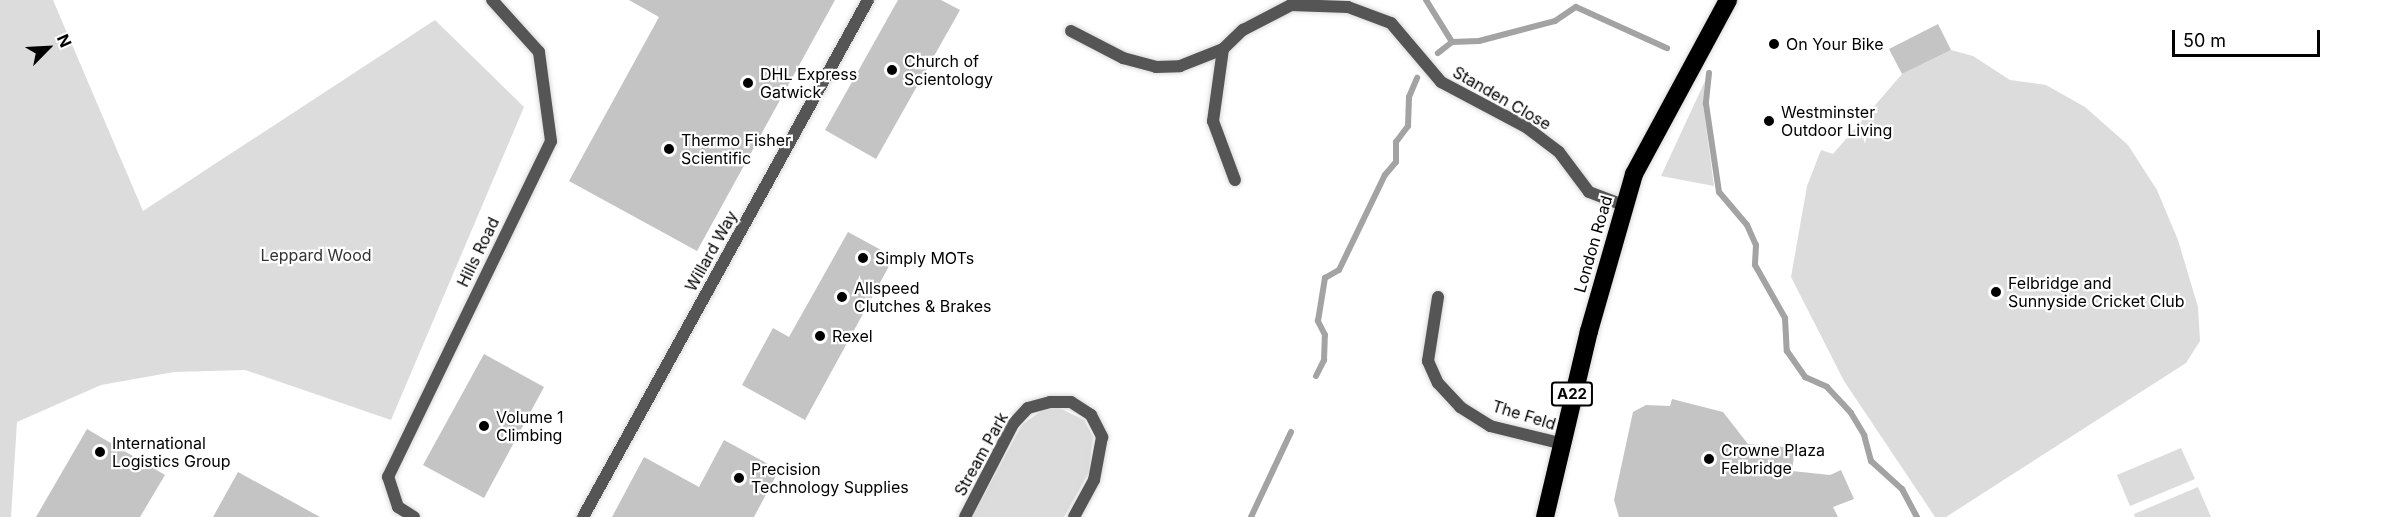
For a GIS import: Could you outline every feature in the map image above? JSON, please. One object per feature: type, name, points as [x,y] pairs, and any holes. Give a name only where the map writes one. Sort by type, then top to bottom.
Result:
[{"type":"highway","name":"London Road","points":[[1545,517],[1560,443],[1623,205],[1634,174],[1728,0]]},
{"type":"street","name":"Hills Road","points":[[414,517],[398,507],[388,477],[551,141],[539,52],[492,0]]},
{"type":"street","name":"Willard Way","points":[[583,517],[868,0]]},
{"type":"street","name":"Standen Close","points":[[1071,31],[1094,47],[1156,67],[1180,66],[1223,49],[1243,30],[1291,5],[1348,7],[1391,23],[1441,82],[1526,128],[1559,152],[1589,192],[1623,205]]},
{"type":"street","points":[[1223,49],[1213,121],[1235,180]]},
{"type":"street","name":"The Feld","points":[[1438,297],[1428,361],[1438,383],[1460,407],[1490,426],[1560,443]]},
{"type":"street","name":"Stream Park","points":[[965,517],[1013,424],[1028,408],[1050,402],[1071,402],[1091,415],[1102,437],[1094,480],[1074,517]]},
{"type":"green space","name":"Leppard Wood","points":[[0,0],[53,0],[143,211],[435,20],[524,107],[391,420],[245,370],[174,372],[101,385],[17,422],[11,517],[0,517]]},
{"type":"green space","name":"Felbridge and Sunnyside Cricket Club","points":[[1951,50],[1973,56],[2010,80],[2046,85],[2085,107],[2128,145],[2157,190],[2178,240],[2198,307],[2200,341],[2186,363],[1946,517],[1935,517],[1844,381],[1791,277],[1807,186],[1821,150],[1833,154],[1902,74]]},
{"type":"green space","points":[[1705,81],[1703,104],[1714,186],[1661,176]]},
{"type":"green space","points":[[1057,407],[1084,420],[1093,437],[1089,472],[1064,517],[972,517],[1022,425],[1045,408]]},
{"type":"green space","points":[[2181,448],[2195,479],[2130,506],[2117,475]]},
{"type":"green space","points":[[2198,487],[2211,517],[2135,517],[2134,514]]},
{"type":"building","name":"Thermo Fisher Scientific","points":[[629,0],[835,0],[697,251],[569,181],[659,17]]},
{"type":"building","name":"Church of Scientology","points":[[898,0],[941,0],[960,10],[876,159],[825,130]]},
{"type":"building","points":[[1938,24],[1951,50],[1902,74],[1889,49]]},
{"type":"building","points":[[848,232],[894,257],[805,420],[742,385],[773,328],[789,337]]},
{"type":"building","name":"Volume 1 Climbing","points":[[484,354],[544,387],[484,498],[423,465]]},
{"type":"building","name":"Crowne Plaza Felbridge","points":[[1672,399],[1723,412],[1748,444],[1795,448],[1792,471],[1830,475],[1841,470],[1854,499],[1833,507],[1838,517],[1619,517],[1614,500],[1633,412],[1646,405],[1670,406]]},
{"type":"building","name":"International Logistics Group","points":[[87,429],[165,475],[140,517],[36,517]]},
{"type":"building","name":"Precision Technology Supplies","points":[[724,440],[779,470],[754,517],[612,517],[644,457],[699,487]]},
{"type":"building","name":"International Logistics Group","points":[[238,472],[320,517],[213,517]]},
{"type":"waterway","points":[[1426,0],[1452,42],[1438,53]]},
{"type":"waterway","points":[[1452,42],[1479,41],[1555,21],[1576,7],[1667,48]]},
{"type":"waterway","points":[[1709,73],[1706,104],[1719,192],[1747,225],[1756,245],[1755,265],[1785,318],[1787,351],[1805,377],[1827,387],[1851,413],[1864,435],[1871,461],[1902,489],[1917,517]]},
{"type":"waterway","points":[[1316,376],[1324,360],[1325,335],[1318,321],[1325,278],[1339,270],[1385,175],[1396,162],[1396,142],[1408,126],[1409,97],[1417,78]]},
{"type":"waterway","points":[[1251,517],[1291,432]]},
{"type":"place","name":"On Your Bike","points":[[1774,44]]},
{"type":"place","name":"Church of Scientology","points":[[892,70]]},
{"type":"place","name":"DHL Express Gatwick","points":[[748,83]]},
{"type":"place","name":"Westminster Outdoor Living","points":[[1769,121]]},
{"type":"place","name":"Thermo Fisher Scientific","points":[[669,149]]},
{"type":"place","name":"Simply MOTs","points":[[863,258]]},
{"type":"place","name":"Felbridge and Sunnyside Cricket Club","points":[[1996,292]]},
{"type":"place","name":"Allspeed Clutches & Brakes","points":[[842,297]]},
{"type":"place","name":"Rexel","points":[[820,336]]},
{"type":"place","name":"Volume 1 Climbing","points":[[484,426]]},
{"type":"place","name":"International Logistics Group","points":[[100,452]]},
{"type":"place","name":"Crowne Plaza Felbridge","points":[[1709,459]]},
{"type":"place","name":"Precision Technology Supplies","points":[[739,478]]}]
